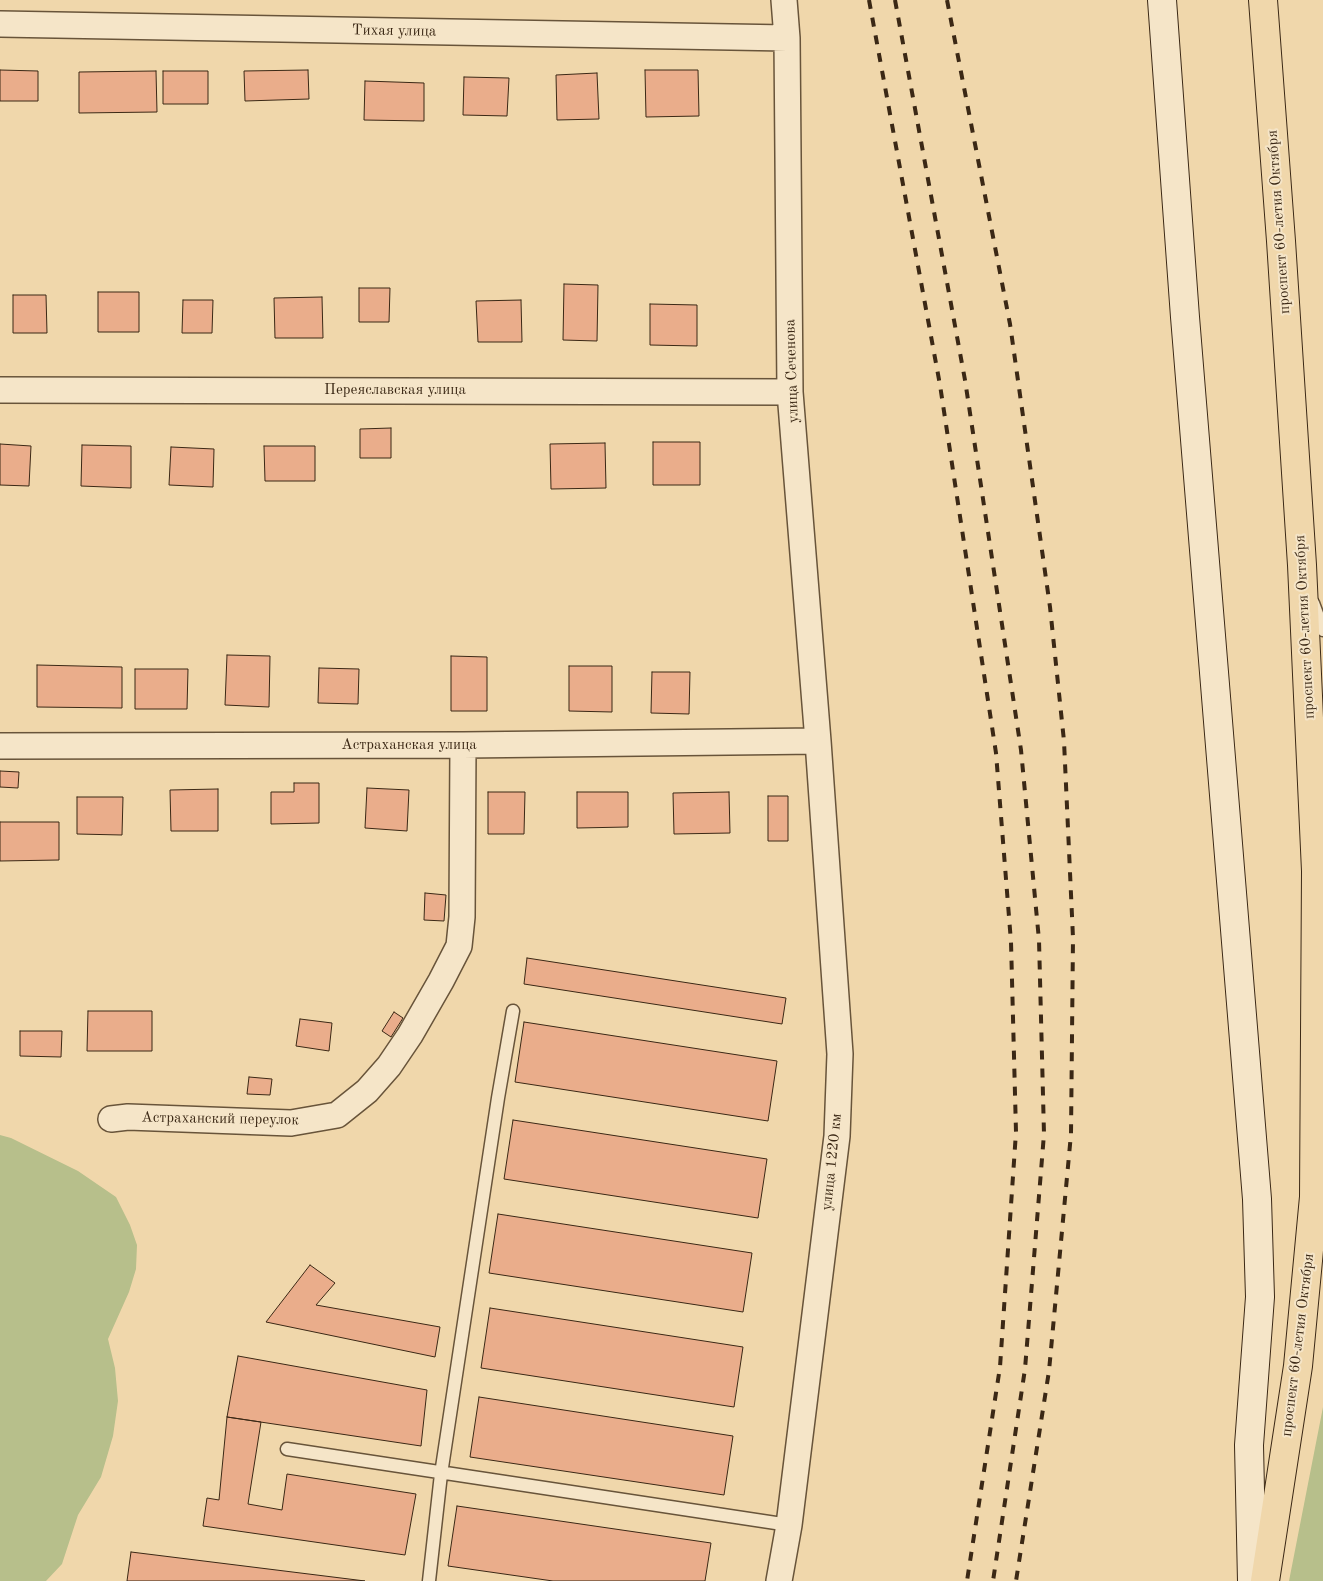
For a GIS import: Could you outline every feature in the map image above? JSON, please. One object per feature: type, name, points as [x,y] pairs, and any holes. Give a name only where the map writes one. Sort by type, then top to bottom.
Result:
[{"type":"highway","name":"проспект 60-летия Октября","points":[[1263,0],[1302,564],[1316,871],[1314,1197],[1298,1366],[1265,1581]]},
{"type":"highway","points":[[1316,871],[1323,921]]},
{"type":"main road","points":[[1162,0],[1257,1199],[1260,1297],[1249,1445],[1252,1581]]},
{"type":"street","name":"улица Сеченова","points":[[784,0],[787,38],[790,392],[818,741]]},
{"type":"street","name":"Тихая улица","points":[[0,24],[787,38]]},
{"type":"street","name":"Переяславская улица","points":[[0,390],[790,392]]},
{"type":"street","name":"Астраханская улица","points":[[0,746],[463,745],[818,741]]},
{"type":"street","name":"улица 1220 км","points":[[779,1581],[789,1525],[837,1136],[840,1054],[818,741]]},
{"type":"street","name":"Астраханский переулок","points":[[111,1119],[128,1117],[291,1124],[337,1114],[368,1091],[389,1066],[410,1035],[441,981],[458,946],[462,917],[463,745]]},
{"type":"lane","points":[[1302,564],[1316,615],[1323,630]]},
{"type":"lane","points":[[1313,791],[1316,772],[1323,755]]},
{"type":"lane","points":[[430,1581],[441,1474],[513,1011]]},
{"type":"lane","points":[[287,1449],[441,1474],[789,1525]]},
{"type":"green space","points":[[0,1135],[11,1138],[78,1171],[116,1197],[130,1225],[137,1245],[136,1269],[129,1292],[108,1339],[115,1368],[118,1401],[113,1436],[101,1477],[78,1515],[62,1564],[46,1581],[0,1581]]},
{"type":"green space","points":[[1323,1407],[1323,1581],[1289,1581]]},
{"type":"building","points":[[0,70],[38,71],[38,101],[0,101]]},
{"type":"building","points":[[308,70],[309,99],[245,101],[244,71]]},
{"type":"building","points":[[645,70],[698,70],[699,116],[646,117]]},
{"type":"building","points":[[156,71],[157,112],[79,113],[79,72]]},
{"type":"building","points":[[163,71],[208,71],[208,104],[163,104]]},
{"type":"building","points":[[597,73],[599,119],[557,120],[556,75]]},
{"type":"building","points":[[464,77],[509,78],[507,116],[463,115]]},
{"type":"building","points":[[365,81],[424,83],[424,121],[364,120]]},
{"type":"building","points":[[564,284],[598,285],[597,341],[563,340]]},
{"type":"building","points":[[359,288],[390,288],[389,322],[359,322]]},
{"type":"building","points":[[98,292],[139,292],[139,332],[98,332]]},
{"type":"building","points":[[13,295],[46,295],[47,333],[13,333]]},
{"type":"building","points":[[322,297],[323,338],[275,338],[274,298]]},
{"type":"building","points":[[183,300],[213,300],[212,333],[182,333]]},
{"type":"building","points":[[521,300],[522,342],[478,342],[476,301]]},
{"type":"building","points":[[650,304],[697,305],[697,346],[650,345]]},
{"type":"building","points":[[391,428],[391,458],[360,458],[360,429]]},
{"type":"building","points":[[653,442],[700,442],[700,485],[653,485]]},
{"type":"building","points":[[605,443],[606,488],[551,489],[550,444]]},
{"type":"building","points":[[0,444],[31,446],[29,486],[0,485]]},
{"type":"building","points":[[82,445],[131,446],[131,488],[81,486]]},
{"type":"building","points":[[264,446],[315,446],[315,481],[265,481]]},
{"type":"building","points":[[171,447],[214,449],[213,487],[169,485]]},
{"type":"building","points":[[227,655],[270,656],[269,707],[225,705]]},
{"type":"building","points":[[451,656],[487,657],[487,711],[451,711]]},
{"type":"building","points":[[37,665],[122,667],[122,708],[37,707]]},
{"type":"building","points":[[569,666],[612,666],[612,712],[569,711]]},
{"type":"building","points":[[319,668],[359,669],[358,704],[318,703]]},
{"type":"building","points":[[135,669],[188,669],[187,709],[135,709]]},
{"type":"building","points":[[652,672],[690,672],[689,714],[651,713]]},
{"type":"building","points":[[0,771],[19,772],[18,788],[0,787]]},
{"type":"building","points":[[294,783],[319,783],[319,823],[271,824],[271,792],[294,792]]},
{"type":"building","points":[[367,788],[409,790],[407,831],[365,828]]},
{"type":"building","points":[[218,789],[218,831],[171,831],[170,790]]},
{"type":"building","points":[[488,792],[525,792],[524,834],[488,834]]},
{"type":"building","points":[[577,792],[628,792],[628,827],[577,828]]},
{"type":"building","points":[[729,792],[730,833],[674,834],[673,793]]},
{"type":"building","points":[[768,796],[788,796],[788,841],[768,841]]},
{"type":"building","points":[[77,797],[123,797],[122,835],[77,834]]},
{"type":"building","points":[[0,822],[59,822],[59,860],[0,861]]},
{"type":"building","points":[[425,893],[446,895],[444,921],[424,920]]},
{"type":"building","points":[[527,958],[786,998],[782,1024],[524,984]]},
{"type":"building","points":[[88,1011],[152,1011],[152,1051],[87,1051]]},
{"type":"building","points":[[394,1012],[403,1018],[391,1037],[382,1031]]},
{"type":"building","points":[[300,1019],[332,1023],[329,1051],[296,1046]]},
{"type":"building","points":[[524,1022],[777,1061],[768,1121],[515,1082]]},
{"type":"building","points":[[20,1031],[62,1031],[61,1057],[20,1056]]},
{"type":"building","points":[[249,1077],[272,1079],[270,1095],[247,1094]]},
{"type":"building","points":[[513,1120],[767,1159],[758,1218],[504,1179]]},
{"type":"building","points":[[498,1214],[752,1253],[743,1312],[489,1273]]},
{"type":"building","points":[[310,1265],[335,1283],[316,1305],[440,1327],[435,1357],[266,1322]]},
{"type":"building","points":[[490,1308],[743,1347],[734,1407],[481,1368]]},
{"type":"building","points":[[238,1356],[427,1390],[421,1446],[227,1417]]},
{"type":"building","points":[[479,1397],[733,1436],[724,1495],[470,1457]]},
{"type":"building","points":[[227,1417],[261,1422],[248,1504],[282,1510],[287,1474],[416,1494],[405,1555],[203,1526],[207,1498],[219,1500]]},
{"type":"building","points":[[457,1506],[711,1543],[705,1581],[553,1581],[448,1566]]},
{"type":"building","points":[[131,1552],[365,1581],[127,1581]]},
{"type":"railway","points":[[869,0],[940,385],[996,753],[1011,942],[1016,1132],[1000,1367],[967,1581]]},
{"type":"railway","points":[[895,0],[965,380],[1021,750],[1039,940],[1044,1134],[1025,1369],[993,1581]]},
{"type":"railway","points":[[947,0],[1010,324],[1050,607],[1064,741],[1073,938],[1071,1134],[1049,1371],[1016,1581]]}]
